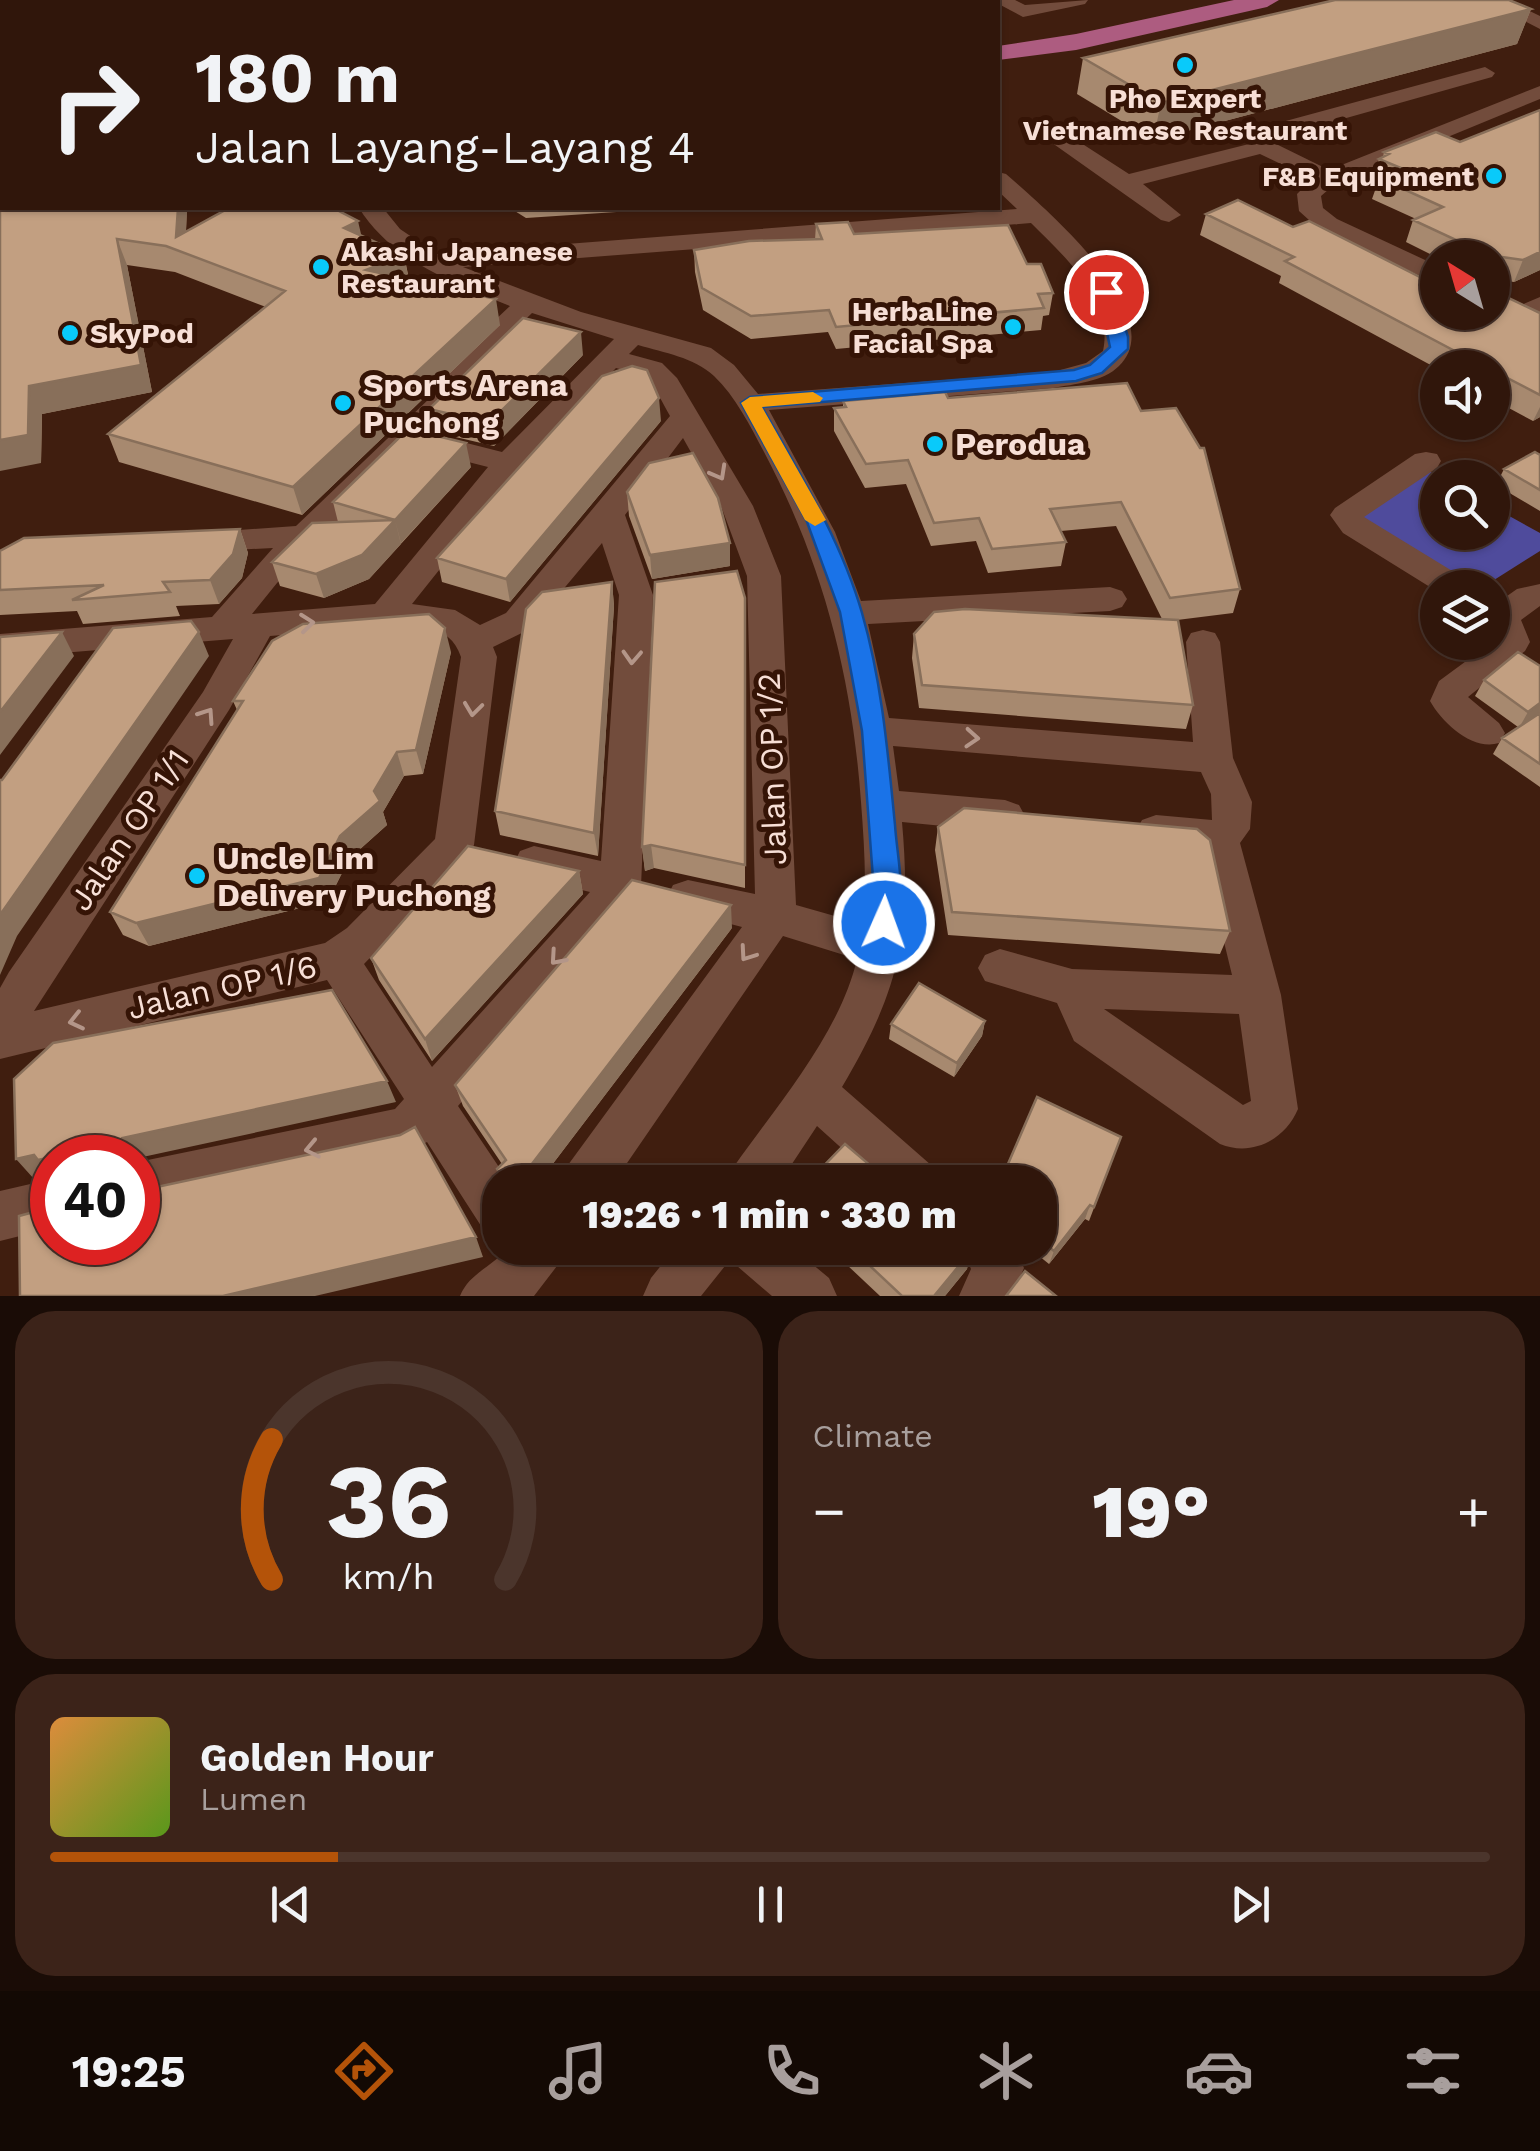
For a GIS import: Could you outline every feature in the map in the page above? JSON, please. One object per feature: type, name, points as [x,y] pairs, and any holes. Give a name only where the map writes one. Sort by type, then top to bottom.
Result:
[{"type":"main road","points":[[1000,43],[1067,34],[1229,2],[1268,0]]},
{"type":"main road","points":[[1000,53],[1076,42],[1229,2]]},
{"type":"street","points":[[1008,5],[1079,0]]},
{"type":"street","points":[[1492,0],[1539,22]]},
{"type":"street","points":[[1328,178],[1262,147],[1257,140],[1486,73]]},
{"type":"street","points":[[1420,267],[1328,224],[1311,210],[1309,194],[1328,178],[1540,92]]},
{"type":"street","points":[[1042,128],[1169,215]]},
{"type":"street","points":[[1125,182],[1262,147]]},
{"type":"street","points":[[750,403],[1053,380],[1096,369],[1119,349],[1120,337],[1106,292],[1000,181]]},
{"type":"street","points":[[372,210],[379,224],[403,246],[432,262],[530,301],[620,348],[701,354],[721,365],[750,403],[817,522],[851,612],[874,731],[887,892],[880,947],[864,1001],[812,1092],[763,1165]]},
{"type":"street","points":[[432,262],[1036,215]]},
{"type":"street","points":[[169,542],[294,528],[530,301]]},
{"type":"street","points":[[1510,308],[1534,315]]},
{"type":"street","name":"Jalan OP 1/1","points":[[0,1030],[24,986],[216,701],[238,629],[294,528],[520,326],[620,348]]},
{"type":"street","points":[[385,615],[508,464],[620,348]]},
{"type":"street","name":"Jalan OP 1/2","points":[[620,348],[662,378],[737,506],[777,876],[774,916]]},
{"type":"street","points":[[475,641],[518,622],[686,415]]},
{"type":"street","points":[[420,440],[508,464]]},
{"type":"street","points":[[1420,465],[1346,515],[1354,526],[1426,570]]},
{"type":"street","points":[[160,1181],[408,1128],[620,887],[636,595],[609,514]]},
{"type":"street","points":[[1510,607],[1540,595]]},
{"type":"street","points":[[851,612],[1110,599]]},
{"type":"street","points":[[4,645],[385,615],[439,617],[456,622],[475,641],[480,657],[454,845],[602,878]]},
{"type":"street","points":[[88,668],[111,638]]},
{"type":"street","points":[[1118,827],[1218,836],[1230,828],[1234,816],[1230,789],[1214,762],[1204,642]]},
{"type":"street","points":[[1486,734],[1448,701],[1452,690],[1490,660]]},
{"type":"street","points":[[874,731],[1194,756],[1214,762]]},
{"type":"street","points":[[881,805],[1039,820]]},
{"type":"street","points":[[1072,988],[1090,1028],[1237,1128],[1250,1127],[1276,1108],[1260,995],[1218,836]]},
{"type":"street","name":"Jalan OP 1/6","points":[[0,1039],[336,960],[362,941],[454,845]]},
{"type":"street","points":[[653,889],[774,916],[880,947]]},
{"type":"street","points":[[598,1165],[774,916]]},
{"type":"street","points":[[336,960],[482,1184]]},
{"type":"street","points":[[1000,968],[1072,988],[1260,995]]},
{"type":"street","points":[[812,1092],[895,1165]]},
{"type":"street","points":[[0,1216],[30,1209]]},
{"type":"street","points":[[486,1296],[515,1279],[523,1265]]},
{"type":"street","points":[[670,1296],[694,1265]]},
{"type":"street","points":[[775,1265],[811,1296]]},
{"type":"street","points":[[986,1296],[997,1265]]},
{"type":"shaded area","points":[[1420,470],[1420,550],[1510,550],[1510,516],[1540,533],[1540,551],[1510,570],[1448,570],[1353,511]]},
{"type":"building","points":[[1335,0],[1509,0],[1531,9],[1161,103],[1083,58]]},
{"type":"building","points":[[1540,110],[1540,252],[1523,260],[1510,258],[1510,240],[1456,240],[1413,220],[1443,207],[1379,178],[1401,168],[1379,159],[1389,154],[1384,152],[1436,132],[1460,142]]},
{"type":"building","points":[[1238,200],[1293,227],[1309,221],[1420,277],[1420,330],[1510,330],[1510,299],[1540,313],[1540,395],[1510,379],[1510,350],[1453,350],[1285,261],[1294,257],[1206,214]]},
{"type":"building","points":[[0,210],[178,210],[176,237],[225,210],[337,210],[358,221],[344,228],[404,255],[366,270],[496,299],[293,487],[108,434],[285,291],[166,246],[117,239],[141,365],[29,386],[28,435],[0,440]]},
{"type":"building","points":[[848,222],[854,234],[1008,225],[1027,264],[1041,264],[1053,293],[1038,294],[1044,308],[836,327],[829,310],[751,316],[702,288],[694,250],[749,241],[822,239],[816,224]]},
{"type":"building","points":[[523,318],[581,332],[489,423],[429,409]]},
{"type":"building","points":[[632,366],[647,370],[659,398],[506,579],[437,558],[602,376]]},
{"type":"building","points":[[1127,383],[1141,411],[1176,408],[1200,448],[1204,448],[1240,589],[1170,598],[1121,502],[1050,509],[1066,542],[992,549],[979,518],[934,523],[908,460],[866,464],[834,408],[846,407],[843,401],[945,392],[948,398]]},
{"type":"building","points":[[408,429],[466,443],[395,520],[333,502]]},
{"type":"building","points":[[1535,452],[1540,455],[1540,490],[1510,472],[1510,466]]},
{"type":"building","points":[[693,453],[718,498],[730,543],[650,555],[627,492],[649,463]]},
{"type":"building","points":[[395,520],[362,555],[316,574],[272,562],[312,523]]},
{"type":"building","points":[[240,529],[233,554],[210,580],[163,582],[170,592],[72,600],[104,585],[0,590],[0,551],[24,538]]},
{"type":"building","points":[[737,571],[745,598],[745,865],[651,845],[642,847],[655,582]]},
{"type":"building","points":[[612,582],[594,833],[495,811],[526,609],[542,592]]},
{"type":"building","points":[[965,609],[1178,620],[1193,705],[922,685],[914,634],[934,612]]},
{"type":"building","points":[[429,614],[445,628],[416,750],[397,752],[374,791],[380,801],[340,836],[319,878],[136,923],[110,912],[243,701],[233,701],[272,641],[303,624]]},
{"type":"building","points":[[191,621],[199,632],[0,915],[0,780],[113,628]]},
{"type":"building","points":[[62,632],[0,712],[0,637]]},
{"type":"building","points":[[1518,652],[1540,666],[1540,703],[1528,712],[1484,680]]},
{"type":"building","points":[[1540,713],[1540,764],[1502,738]]},
{"type":"building","points":[[964,808],[1197,829],[1210,840],[1230,931],[952,912],[938,827]]},
{"type":"building","points":[[468,846],[579,871],[425,1039],[371,958]]},
{"type":"building","points":[[632,880],[731,905],[531,1165],[501,1165],[506,1160],[455,1085]]},
{"type":"building","points":[[919,983],[985,1021],[957,1063],[891,1024]]},
{"type":"building","points":[[332,990],[387,1081],[136,1135],[30,1135],[30,1156],[16,1159],[14,1079],[53,1043]]},
{"type":"building","points":[[1037,1097],[1121,1137],[1094,1207],[1090,1205],[1057,1247],[1057,1165],[1008,1164]]},
{"type":"building","points":[[415,1127],[476,1237],[223,1296],[20,1296],[19,1216],[30,1213],[30,1265],[160,1265],[160,1186],[400,1135]]},
{"type":"building","points":[[845,1144],[870,1165],[825,1165]]},
{"type":"building","points":[[869,1265],[960,1265],[934,1296],[902,1296]]},
{"type":"building","points":[[1025,1271],[1056,1296],[1006,1296]]},
{"type":"slow traffic","points":[[813,398],[750,403],[815,520]]},
{"type":"place","name":"Pho Expert Vietnamese Restaurant","points":[[1185,65]]},
{"type":"place","name":"F&B Equipment","points":[[1494,176]]},
{"type":"place","name":"Akashi Japanese Restaurant","points":[[321,267]]},
{"type":"place","name":"HerbaLine Facial Spa","points":[[1013,327]]},
{"type":"place","name":"SkyPod","points":[[70,333]]},
{"type":"place","name":"Sports Arena Puchong","points":[[343,403]]},
{"type":"place","name":"Perodua","points":[[935,444]]},
{"type":"place","name":"Uncle Lim Delivery Puchong","points":[[197,876]]},
{"type":"route","points":[[884,923],[887,892],[874,731],[851,612],[817,522],[750,403],[1076,376],[1096,369],[1119,349],[1120,337],[1106,292]]}]
